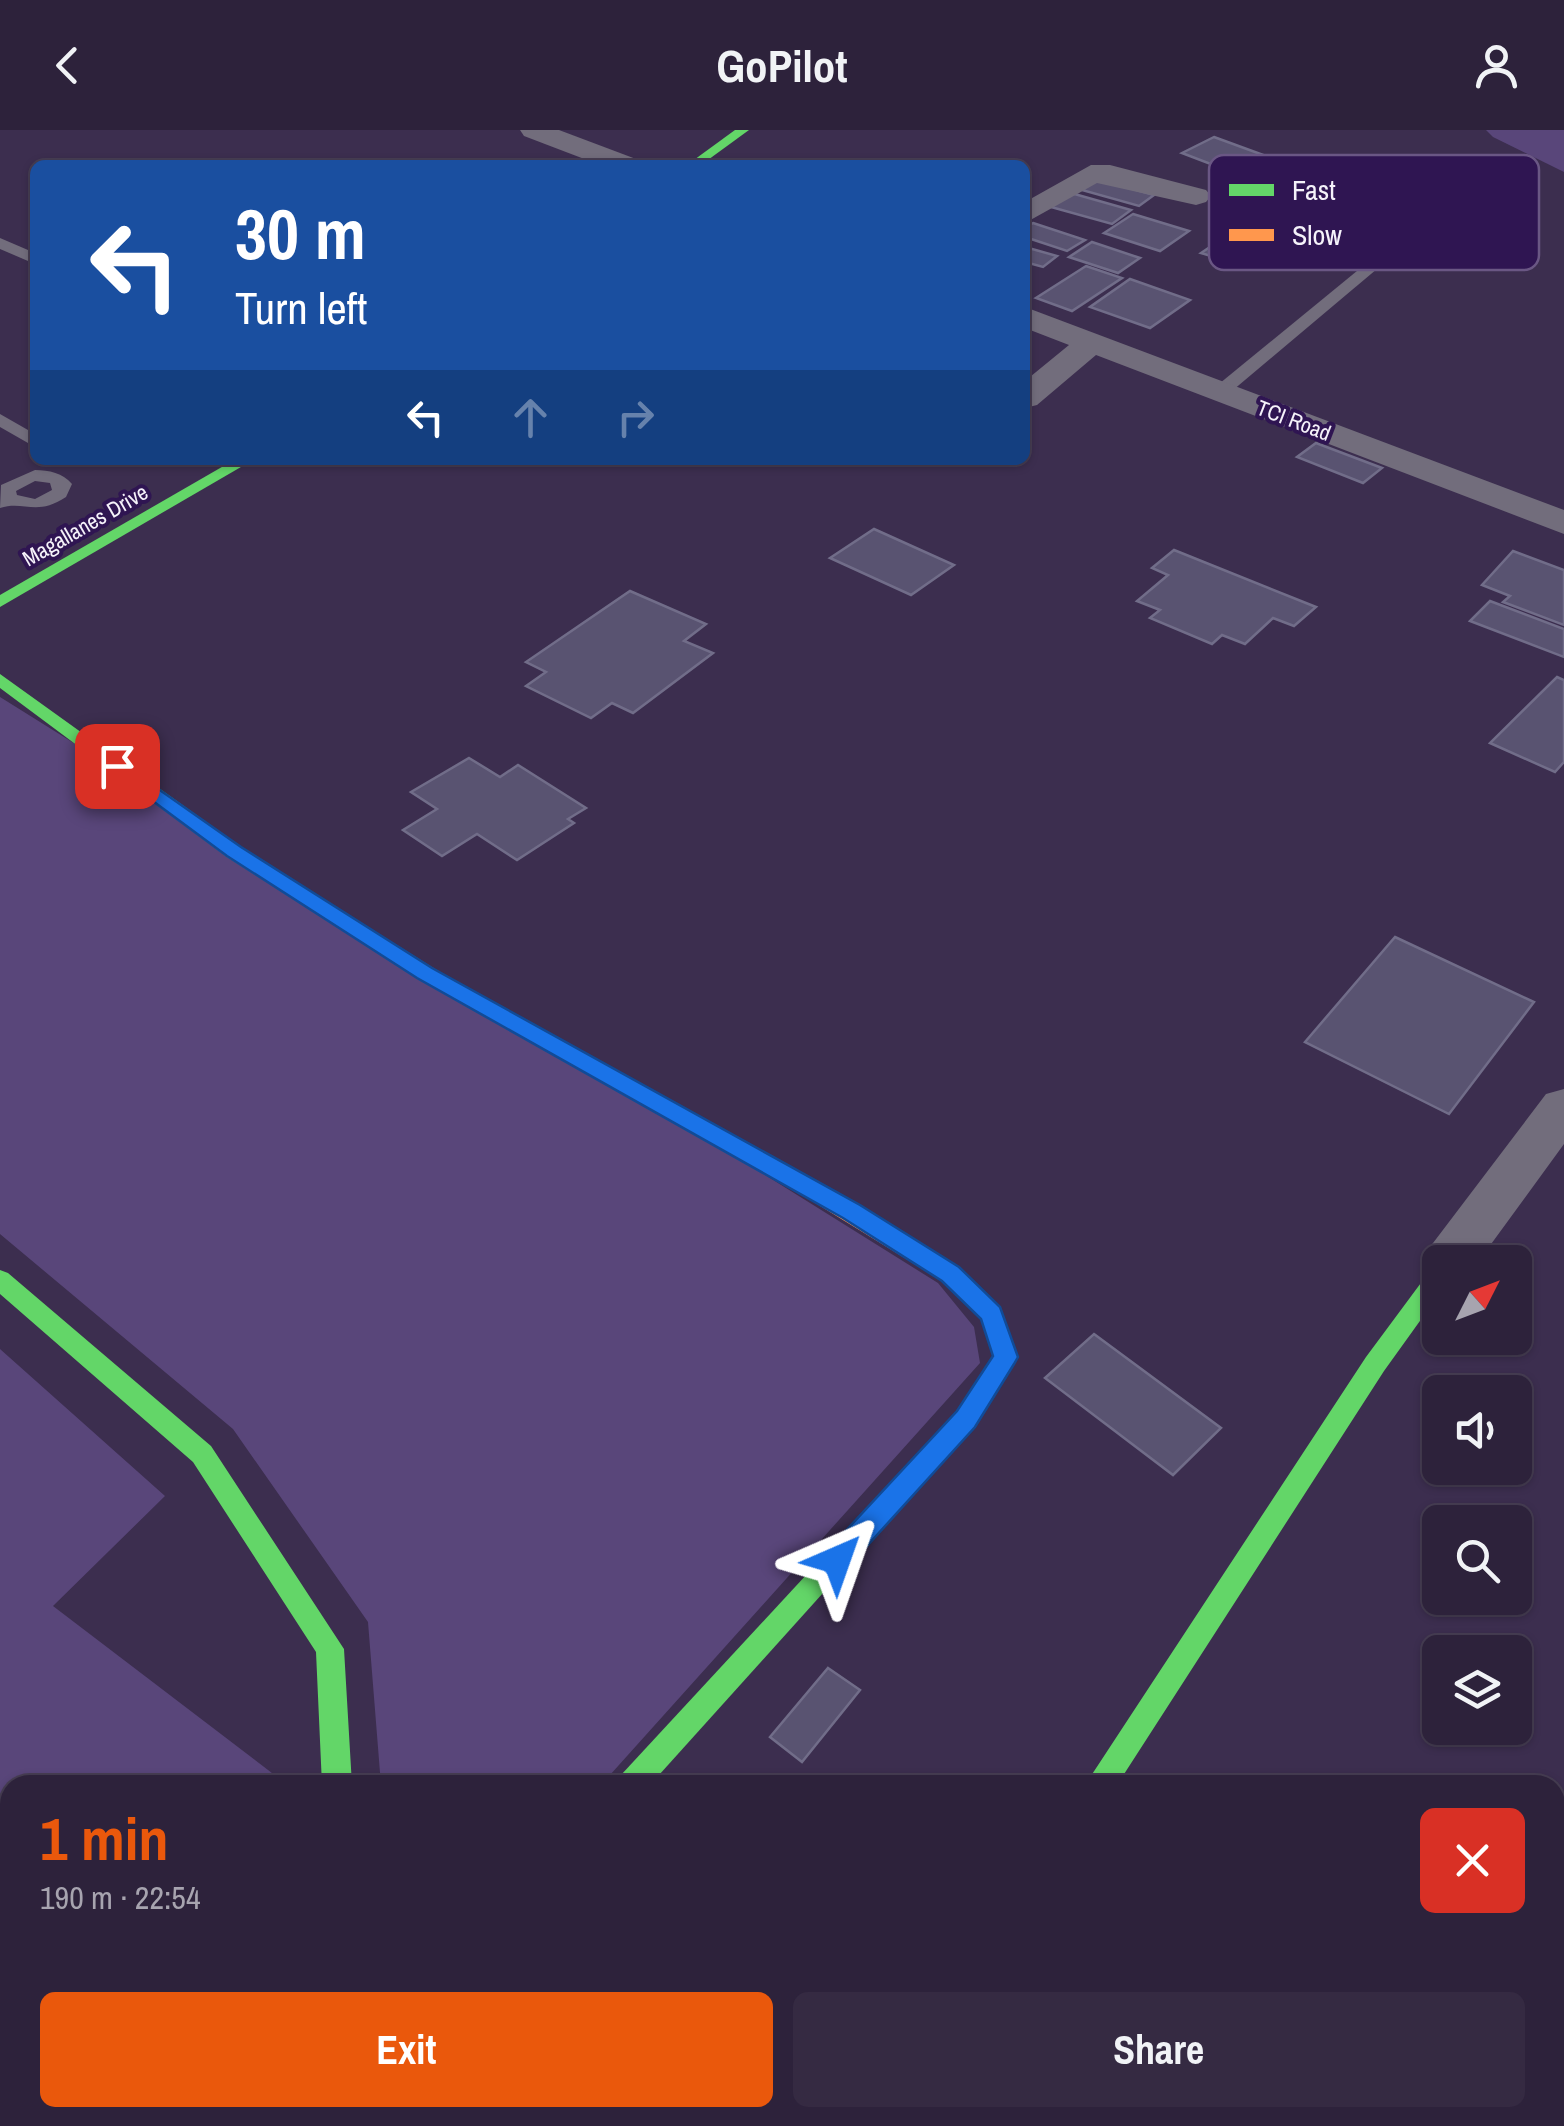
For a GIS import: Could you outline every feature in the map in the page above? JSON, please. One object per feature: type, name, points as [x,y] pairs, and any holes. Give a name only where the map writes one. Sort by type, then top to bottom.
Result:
[{"type":"street","points":[[534,130],[613,160]]},
{"type":"street","points":[[700,160],[743,130]]},
{"type":"street","points":[[1030,210],[1091,174],[1110,174],[1196,196]]},
{"type":"street","name":"TCI Road","points":[[1030,320],[1564,523]]},
{"type":"street","points":[[1030,394],[1091,343]]},
{"type":"street","name":"Magallanes Drive","points":[[0,602],[236,465]]},
{"type":"street","points":[[0,679],[234,852],[425,973],[852,1211],[950,1274],[991,1314],[1006,1357],[966,1419],[640,1775]]},
{"type":"street","points":[[1462,1245],[1564,1106]]},
{"type":"street","points":[[0,1280],[202,1454],[330,1649],[337,1775]]},
{"type":"street","points":[[1107,1775],[1375,1364],[1422,1300]]},
{"type":"lane","points":[[0,243],[30,257]]},
{"type":"lane","points":[[1220,392],[1367,270]]},
{"type":"lane","points":[[0,419],[30,439]]},
{"type":"lane","points":[[45,468],[63,484],[54,498],[28,505],[4,501],[8,489],[19,480],[45,468]]},
{"type":"shaded area","points":[[1486,130],[1564,130],[1564,172],[1539,160],[1539,155],[1530,155]]},
{"type":"shaded area","points":[[0,697],[938,1283],[974,1327],[980,1363],[610,1775],[380,1775],[368,1622],[233,1429],[0,1234]]},
{"type":"shaded area","points":[[0,1349],[165,1496],[53,1606],[275,1775],[0,1775]]},
{"type":"building","points":[[1214,137],[1263,155],[1209,155],[1209,163],[1182,153]]},
{"type":"building","points":[[1097,179],[1154,195],[1139,206],[1082,190]]},
{"type":"building","points":[[1071,193],[1131,210],[1112,224],[1051,207]]},
{"type":"building","points":[[1133,214],[1189,231],[1160,251],[1104,233]]},
{"type":"building","points":[[1030,225],[1085,240],[1067,251],[1030,239]]},
{"type":"building","points":[[1092,242],[1140,258],[1118,273],[1069,257]]},
{"type":"building","points":[[1030,248],[1057,256],[1043,267],[1030,263]]},
{"type":"building","points":[[1086,266],[1122,278],[1072,311],[1036,298]]},
{"type":"building","points":[[1130,279],[1190,300],[1150,328],[1090,307]]},
{"type":"building","points":[[1316,443],[1382,468],[1363,483],[1297,457]]},
{"type":"building","points":[[874,529],[954,565],[911,595],[830,558]]},
{"type":"building","points":[[1174,550],[1316,607],[1294,626],[1273,618],[1245,644],[1222,635],[1212,644],[1150,618],[1160,610],[1137,601],[1168,575],[1152,568]]},
{"type":"building","points":[[1513,551],[1564,570],[1564,625],[1503,602],[1510,596],[1482,585]]},
{"type":"building","points":[[630,591],[706,624],[684,641],[713,653],[633,713],[612,703],[591,718],[526,686],[546,672],[526,662]]},
{"type":"building","points":[[1490,601],[1564,629],[1564,657],[1470,621]]},
{"type":"building","points":[[1557,677],[1564,680],[1564,762],[1555,772],[1490,743]]},
{"type":"building","points":[[469,758],[500,777],[518,765],[586,808],[568,819],[574,823],[517,860],[477,834],[442,856],[403,830],[437,809],[411,792]]},
{"type":"building","points":[[1395,937],[1534,1002],[1449,1114],[1305,1042]]},
{"type":"building","points":[[1094,1334],[1221,1428],[1173,1475],[1045,1378]]},
{"type":"building","points":[[828,1668],[860,1690],[802,1762],[770,1737]]},
{"type":"traffic: fast","points":[[700,160],[743,130]]},
{"type":"traffic: fast","points":[[0,602],[236,465]]},
{"type":"traffic: fast","points":[[0,679],[234,852],[425,973],[812,1190]]},
{"type":"traffic: fast","points":[[0,1280],[202,1454],[330,1649],[336,1775]]},
{"type":"traffic: fast","points":[[1107,1775],[1375,1364],[1422,1300]]},
{"type":"traffic: fast","points":[[640,1775],[841,1555]]},
{"type":"traffic: slow","points":[[812,1190],[950,1274],[991,1314],[1006,1357],[966,1419],[841,1555]]},
{"type":"route","points":[[117,766],[234,852],[425,973],[587,1067],[852,1211],[950,1274],[991,1314],[1006,1357],[966,1419],[837,1560]]}]
